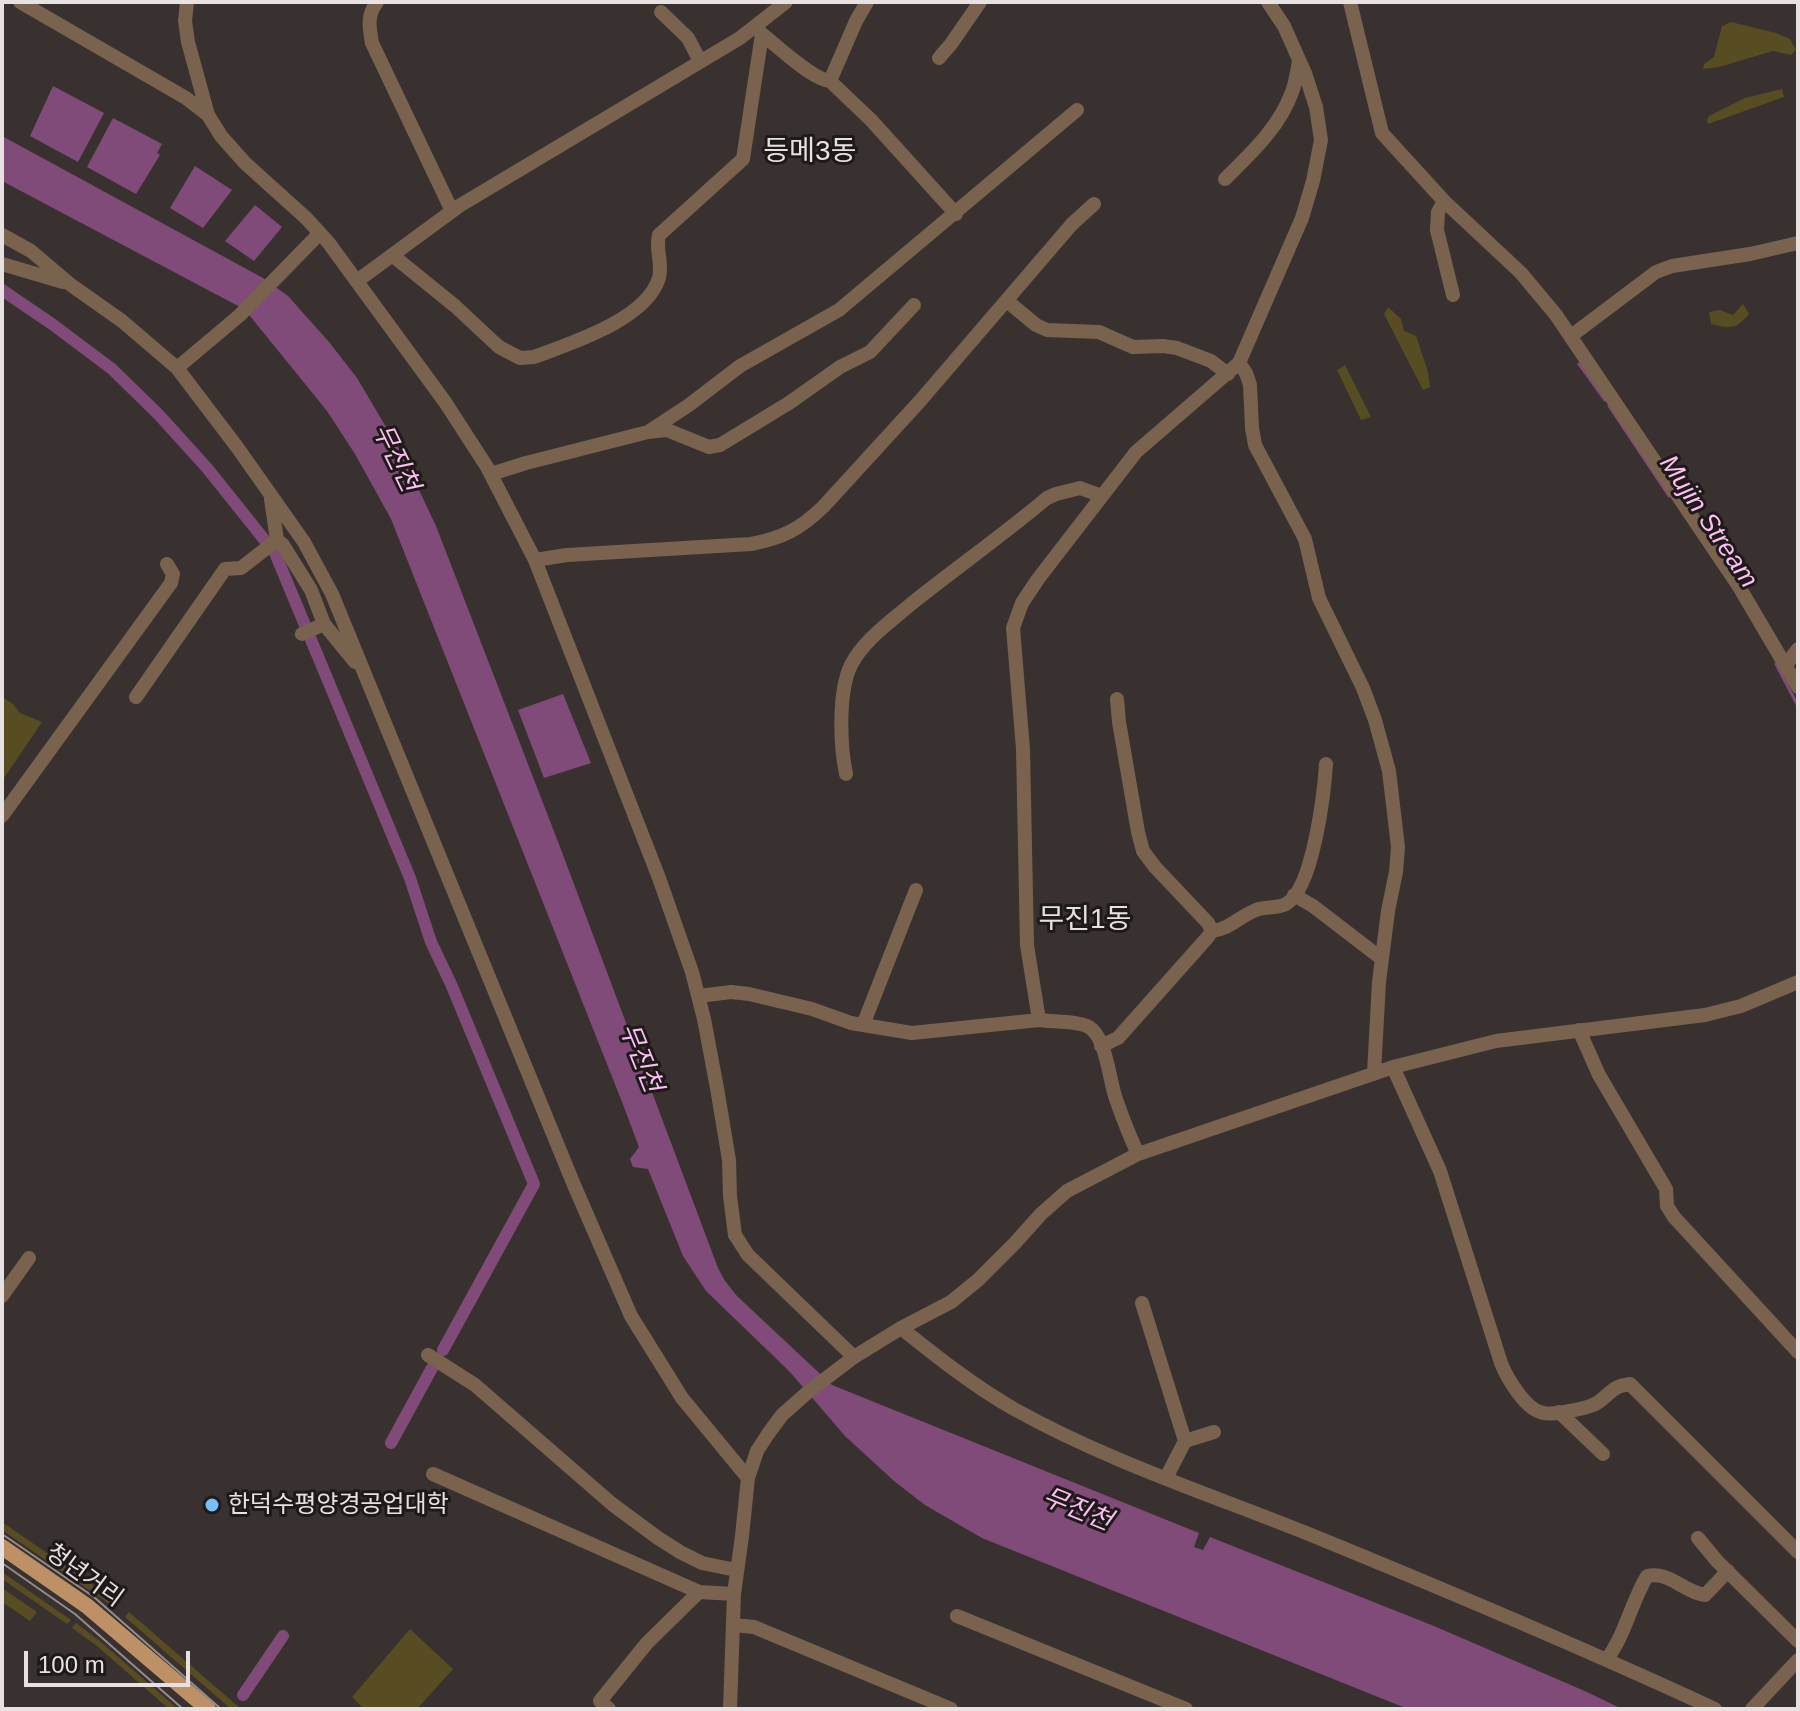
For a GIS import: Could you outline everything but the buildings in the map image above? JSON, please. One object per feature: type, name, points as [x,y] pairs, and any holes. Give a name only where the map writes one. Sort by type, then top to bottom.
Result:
[{"type":"main road","name":"청년거리","points":[[2,1547],[87,1606],[208,1709]]},
{"type":"street","points":[[20,2],[186,98],[208,115]]},
{"type":"street","points":[[187,2],[185,21],[188,42],[208,115],[221,136],[245,163],[320,233],[357,281],[445,402],[491,474],[535,560],[659,878],[699,996],[729,1160],[735,1235],[748,1255],[854,1357]]},
{"type":"street","points":[[377,2],[369,16],[372,43],[452,211]]},
{"type":"street","points":[[357,281],[452,211],[700,61],[759,31],[786,2]]},
{"type":"street","points":[[830,81],[867,2]]},
{"type":"street","points":[[939,58],[980,2]]},
{"type":"street","points":[[1039,1020],[1027,945],[1023,749],[1013,628],[1022,603],[1136,452],[1239,363],[1302,218],[1321,140],[1316,107],[1284,26],[1268,2]]},
{"type":"street","points":[[1350,2],[1382,133],[1444,201],[1521,273],[1556,315],[1738,585],[1798,687]]},
{"type":"street","points":[[661,12],[688,38],[700,61]]},
{"type":"street","points":[[392,255],[455,306],[499,347],[520,358],[534,357],[616,323],[641,306],[653,291],[661,267],[659,235],[743,159],[759,31]]},
{"type":"street","points":[[759,31],[814,75],[830,81],[871,120],[956,214]]},
{"type":"street","points":[[1225,179],[1277,124],[1293,91],[1299,60]]},
{"type":"street","points":[[648,432],[740,366],[839,310],[1077,110]]},
{"type":"street","points":[[1444,201],[1438,212],[1437,230],[1453,295]]},
{"type":"street","points":[[535,560],[567,555],[751,544],[792,532],[823,507],[920,401],[1072,224],[1094,204]]},
{"type":"street","points":[[177,368],[240,315],[320,233]]},
{"type":"street","points":[[2,235],[31,251],[177,368],[304,542],[332,594],[574,1185],[631,1316],[682,1398],[748,1478]]},
{"type":"street","points":[[1571,336],[1656,272],[1672,266],[1798,243]]},
{"type":"street","points":[[2,264],[71,285]]},
{"type":"street","points":[[1007,301],[1036,325],[1047,330],[1099,332],[1133,347],[1177,348],[1211,361],[1228,374]]},
{"type":"street","points":[[491,474],[648,432],[667,430],[709,447],[720,445],[840,367],[870,352],[914,305]]},
{"type":"street","points":[[1239,363],[1250,385],[1255,445],[1305,539],[1319,598],[1363,688],[1389,771],[1398,847],[1382,959],[1374,1073]]},
{"type":"street","points":[[846,774],[842,755],[845,682],[864,646],[939,581],[1047,498],[1080,488],[1102,496]]},
{"type":"street","points":[[270,494],[271,544]]},
{"type":"street","points":[[136,697],[225,569],[241,568],[271,544],[283,545],[311,590],[321,626],[366,676]]},
{"type":"street","points":[[2,816],[171,583],[173,574],[167,564]]},
{"type":"street","points":[[302,634],[321,626]]},
{"type":"street","points":[[1786,665],[1798,649]]},
{"type":"street","points":[[1117,699],[1143,851],[1212,931]]},
{"type":"street","points":[[1101,1046],[1118,1038],[1212,931],[1220,930],[1258,909],[1288,903],[1304,878],[1318,831],[1326,764]]},
{"type":"street","points":[[863,1025],[916,890]]},
{"type":"street","points":[[1294,895],[1382,959]]},
{"type":"street","points":[[730,1709],[734,1594],[748,1478],[757,1451],[768,1434],[782,1415],[830,1374],[901,1328],[951,1302],[978,1280],[1067,1191],[1138,1154],[1393,1067],[1496,1041],[1705,1015],[1741,1006],[1798,982]]},
{"type":"street","points":[[699,996],[731,992],[749,994],[863,1025],[912,1033],[1039,1020],[1080,1024],[1097,1035],[1115,1098],[1138,1154]]},
{"type":"street","points":[[1579,1030],[1599,1075],[1666,1189],[1667,1206],[1674,1217],[1798,1352]]},
{"type":"street","points":[[1393,1067],[1440,1171],[1505,1375],[1531,1407],[1543,1413],[1594,1405],[1617,1387],[1630,1384],[1798,1552]]},
{"type":"street","points":[[2,1296],[29,1258]]},
{"type":"street","points":[[1142,1303],[1185,1441],[1166,1478]]},
{"type":"street","points":[[901,1328],[1011,1407],[1064,1435],[1607,1659],[1715,1709]]},
{"type":"street","points":[[428,1355],[475,1385],[612,1504],[658,1538],[702,1563],[736,1570]]},
{"type":"street","points":[[1559,1412],[1603,1454]]},
{"type":"street","points":[[1185,1441],[1214,1432]]},
{"type":"street","points":[[433,1474],[699,1592],[734,1594]]},
{"type":"street","points":[[1698,1538],[1798,1641]]},
{"type":"street","points":[[1607,1659],[1647,1576],[1656,1574],[1669,1578],[1689,1591],[1705,1595],[1728,1571]]},
{"type":"street","points":[[609,1709],[600,1701],[647,1643],[699,1592]]},
{"type":"street","points":[[957,1616],[1186,1709]]},
{"type":"street","points":[[733,1625],[754,1627],[951,1709]]},
{"type":"street","points":[[1752,1709],[1798,1660]]},
{"type":"shaded area","points":[[1731,22],[1790,39],[1796,50],[1791,55],[1773,51],[1703,69],[1704,64],[1714,57],[1722,26]]},
{"type":"shaded area","points":[[1782,89],[1784,97],[1708,124],[1709,116],[1745,98]]},
{"type":"shaded area","points":[[1743,304],[1749,314],[1741,323],[1728,327],[1711,324],[1709,312],[1720,310],[1733,315]]},
{"type":"shaded area","points":[[1388,307],[1401,319],[1404,331],[1416,336],[1430,387],[1423,390],[1384,314]]},
{"type":"shaded area","points":[[1345,365],[1371,417],[1361,420],[1337,370]]},
{"type":"shaded area","points":[[2,697],[20,713],[42,722],[2,781]]},
{"type":"shaded area","points":[[2,1522],[118,1602],[114,1607],[2,1530]]},
{"type":"shaded area","points":[[2,1572],[71,1620],[67,1624],[2,1579]]},
{"type":"shaded area","points":[[2,1588],[37,1612],[30,1621],[2,1602]]},
{"type":"shaded area","points":[[129,1612],[241,1709],[231,1709],[125,1617]]},
{"type":"shaded area","points":[[76,1623],[178,1709],[169,1709],[72,1628]]},
{"type":"shaded area","points":[[410,1629],[453,1669],[417,1709],[364,1709],[352,1697]]},
{"type":"water","points":[[53,86],[104,113],[78,162],[30,136]]},
{"type":"water","points":[[113,118],[162,144],[157,153],[160,155],[136,194],[87,167]]},
{"type":"water","name":"무진천","points":[[2,136],[263,278],[288,296],[357,378],[402,454],[436,526],[718,1268],[737,1296],[832,1385],[1199,1533],[1194,1547],[1203,1550],[1210,1537],[1434,1626],[1622,1709],[1408,1709],[982,1538],[925,1505],[845,1436],[790,1372],[706,1291],[683,1256],[648,1169],[633,1167],[630,1159],[639,1147],[624,1107],[391,519],[355,454],[327,411],[240,307],[2,181]]},
{"type":"water","points":[[195,166],[232,190],[203,228],[170,208]]},
{"type":"water","points":[[255,205],[282,227],[254,261],[225,241]]},
{"type":"water","points":[[563,694],[591,763],[544,778],[518,710]]},
{"type":"waterway","points":[[2,290],[112,369],[207,468],[275,553],[410,878],[431,942],[534,1184],[443,1350]]},
{"type":"waterway","name":"Mujin Stream","points":[[1579,364],[1605,400]]},
{"type":"waterway","name":"Mujin Stream","points":[[1609,406],[1669,496]]},
{"type":"waterway","name":"Mujin Stream","points":[[1776,664],[1798,706]]},
{"type":"waterway","points":[[391,1443],[432,1368]]},
{"type":"waterway","points":[[243,1695],[283,1636]]},
{"type":"tram line","points":[[2,1534],[94,1597],[221,1709]]},
{"type":"tram line","points":[[2,1563],[75,1614],[183,1709]]},
{"type":"place","name":"한덕수평양경공업대학","points":[[212,1505]]},
{"type":"district","name":"등메3동","points":[[810,152]]},
{"type":"district","name":"무진1동","points":[[1085,920]]}]
